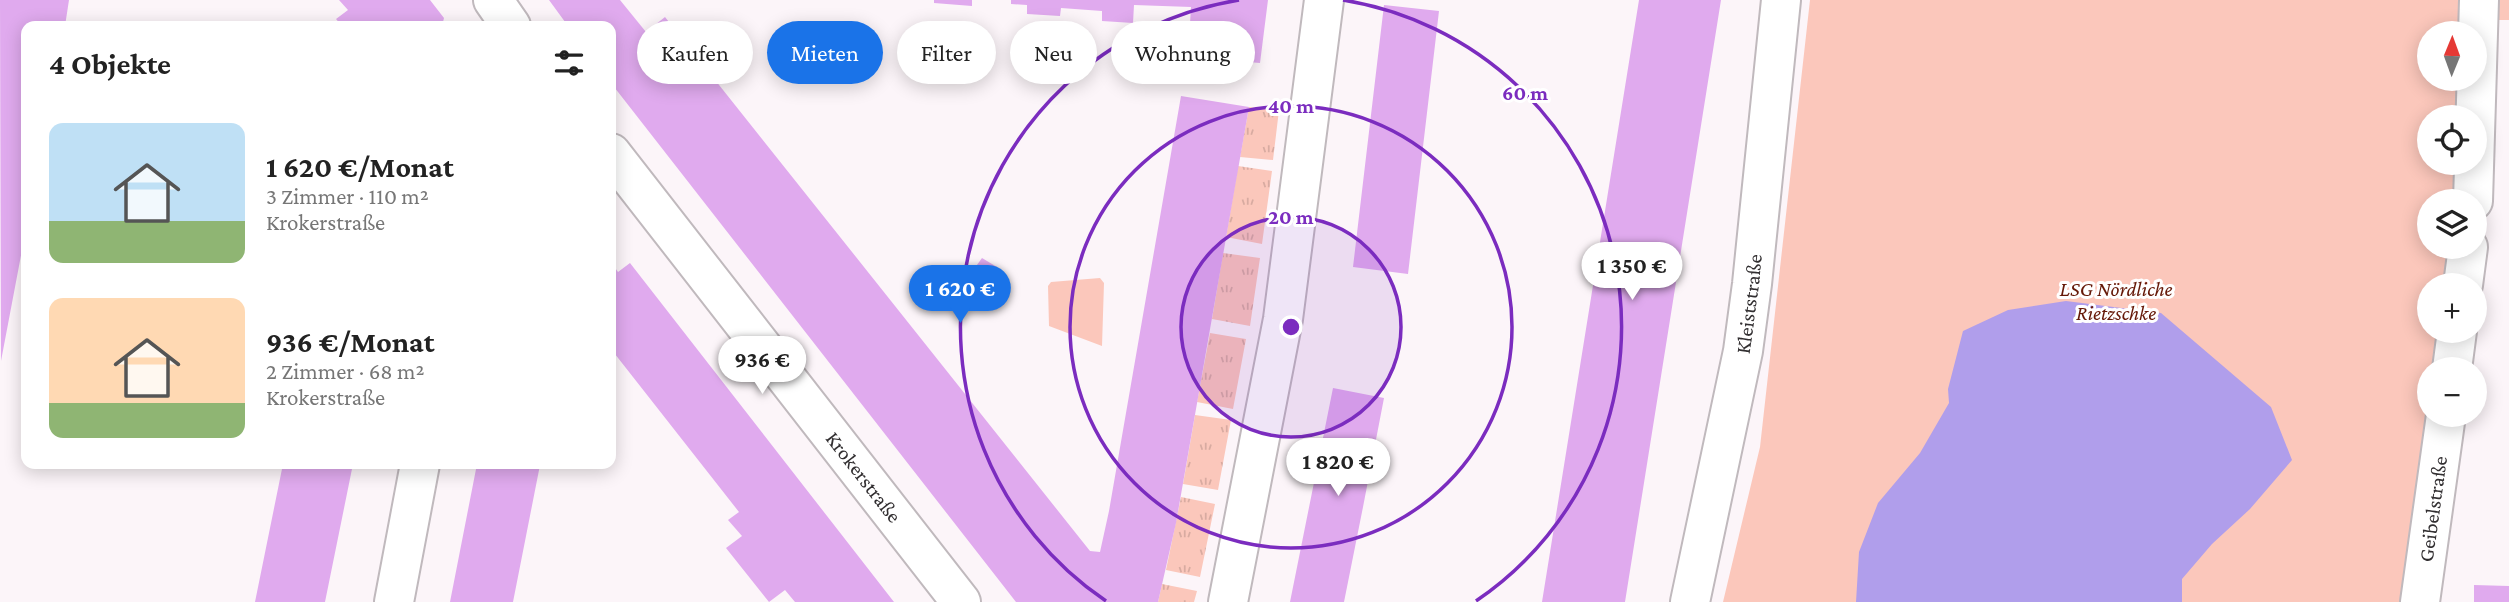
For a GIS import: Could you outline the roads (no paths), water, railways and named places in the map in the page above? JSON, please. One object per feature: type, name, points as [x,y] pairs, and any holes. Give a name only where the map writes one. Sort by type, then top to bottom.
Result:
[{"type":"street","points":[[1228,602],[1283,319],[1324,0]]},
{"type":"street","name":"Kleiststraße","points":[[1690,602],[1743,351],[1782,0]]},
{"type":"street","points":[[2473,189],[2479,0]]},
{"type":"street","name":"Krokerstraße","points":[[616,159],[961,602]]},
{"type":"street","name":"Geibelstraße","points":[[2420,602],[2444,427]]},
{"type":"street","points":[[394,602],[419,469]]},
{"type":"park label","name":"LSG Nördliche Rietzschke","points":[[2116,301]]}]
